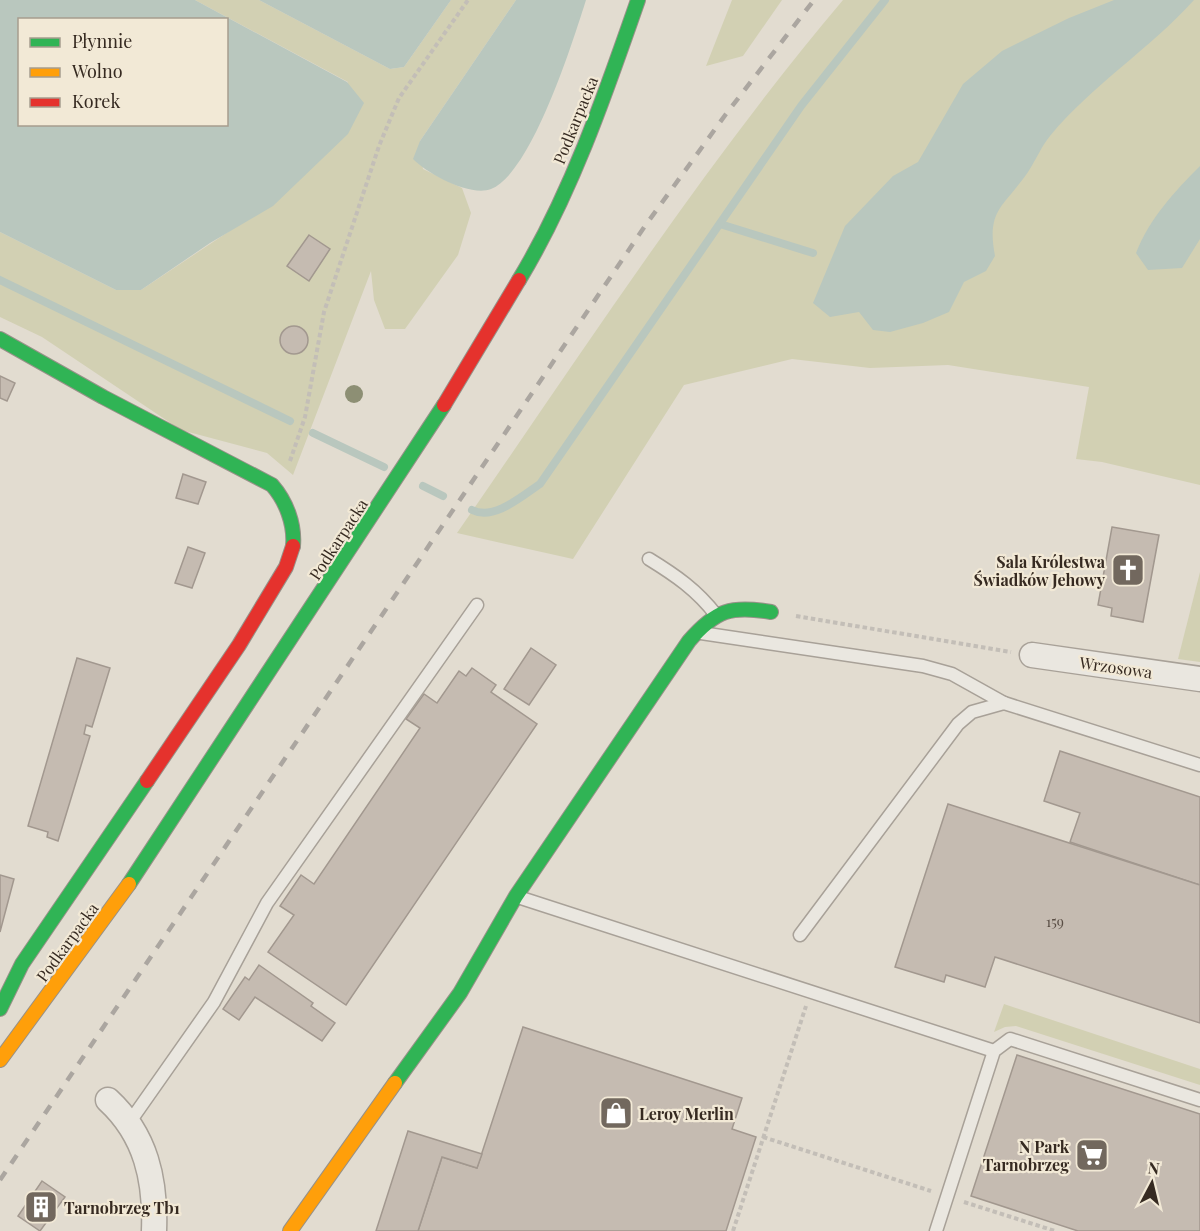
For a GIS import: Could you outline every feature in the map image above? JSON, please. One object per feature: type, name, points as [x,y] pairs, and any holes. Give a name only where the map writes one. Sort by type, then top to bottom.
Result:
[{"type":"street","name":"Podkarpacka","points":[[0,1060],[146,863],[466,368],[528,265],[564,192],[616,64],[638,0]]},
{"type":"street","points":[[0,339],[103,397],[272,484],[284,498],[294,535],[293,552],[286,567],[239,645],[22,964],[0,1009]]},
{"type":"street","points":[[290,1231],[460,993],[516,896],[671,664],[696,632],[716,615],[730,608],[743,607],[771,612]]},
{"type":"street","name":"Wrzosowa","points":[[1032,655],[1200,679]]},
{"type":"street","points":[[108,1100],[129,1123],[148,1160],[154,1231]]},
{"type":"lane","points":[[649,559],[682,579],[702,596],[716,615]]},
{"type":"lane","points":[[129,1123],[214,1002],[267,903],[477,605]]},
{"type":"lane","points":[[696,632],[922,666],[952,674],[1004,704],[1200,765]]},
{"type":"lane","points":[[800,935],[958,724],[972,712],[1004,704]]},
{"type":"lane","points":[[516,896],[994,1051]]},
{"type":"lane","points":[[936,1231],[994,1051],[1010,1039],[1200,1100]]},
{"type":"path","points":[[290,461],[305,417],[324,312],[380,146],[399,98],[468,0]]},
{"type":"path","points":[[771,612],[1032,655]]},
{"type":"path","points":[[733,1231],[811,991]]},
{"type":"path","points":[[764,1137],[1055,1231]]},
{"type":"shaded area","points":[[0,0],[195,0],[347,82],[364,103],[348,134],[273,206],[210,243],[141,290],[116,290],[0,232]]},
{"type":"shaded area","points":[[195,0],[259,0],[390,69],[404,67],[451,0],[516,0],[420,141],[423,169],[462,188],[471,213],[458,255],[405,329],[385,329],[374,300],[371,271],[293,475],[267,453],[181,430],[42,337],[0,317],[0,232],[116,290],[141,290],[237,226],[348,82]]},
{"type":"shaded area","points":[[259,0],[451,0],[404,67],[390,69]]},
{"type":"shaded area","points":[[516,0],[586,0],[549,104],[536,133],[521,158],[506,178],[491,189],[472,190],[450,183],[413,159],[420,141]]},
{"type":"shaded area","points":[[732,0],[782,0],[743,56],[706,66]]},
{"type":"shaded area","points":[[843,0],[1200,0],[1200,485],[1102,462],[1076,459],[1089,387],[948,365],[870,368],[792,359],[684,385],[573,559],[457,533],[692,195],[791,63]]},
{"type":"shaded area","points":[[1114,0],[1194,0],[1159,35],[1084,100],[1050,136],[995,218],[993,240],[995,256],[986,271],[964,282],[949,312],[923,323],[890,332],[873,330],[859,312],[830,317],[813,303],[845,226],[893,176],[918,162],[963,84],[1002,51],[1069,18]]},
{"type":"shaded area","points":[[1200,166],[1200,239],[1182,268],[1148,270],[1136,253],[1141,241],[1164,206]]},
{"type":"shaded area","points":[[1200,572],[1200,662],[1178,659]]},
{"type":"shaded area","points":[[1004,1004],[1200,1069],[1200,1085],[1016,1026],[1005,1027],[994,1032]]},
{"type":"building","points":[[309,235],[330,249],[309,281],[287,266]]},
{"type":"building","points":[[294,326],[304,330],[308,340],[304,350],[294,354],[284,350],[280,340],[284,330]]},
{"type":"building","points":[[0,376],[15,383],[7,401],[0,398]]},
{"type":"building","points":[[183,474],[206,482],[198,504],[176,498]]},
{"type":"building","name":"Sala Królestwa Świadków Jehowy","points":[[1112,527],[1159,535],[1143,622],[1111,616],[1112,608],[1098,605]]},
{"type":"building","points":[[188,547],[205,553],[192,588],[175,583]]},
{"type":"building","points":[[531,648],[556,665],[529,705],[504,689]]},
{"type":"building","points":[[77,658],[110,668],[92,727],[86,725],[84,734],[90,736],[58,841],[47,837],[48,832],[28,826]]},
{"type":"building","points":[[472,668],[496,685],[491,692],[537,724],[346,1005],[268,952],[294,915],[280,906],[301,875],[314,884],[420,728],[406,719],[424,694],[437,703],[459,671],[466,676]]},
{"type":"building","points":[[1060,751],[1200,797],[1200,885],[1070,842],[1080,813],[1044,801]]},
{"type":"building","points":[[948,804],[1200,885],[1200,1023],[995,957],[985,987],[946,975],[944,982],[895,967]]},
{"type":"building","points":[[0,875],[14,879],[0,932]]},
{"type":"building","points":[[259,965],[313,1003],[311,1006],[335,1023],[322,1041],[255,997],[239,1020],[223,1009],[245,977],[249,980]]},
{"type":"building","name":"Leroy Merlin","points":[[523,1027],[742,1098],[732,1129],[756,1137],[726,1231],[418,1231],[442,1157],[477,1168]]},
{"type":"building","name":"N Park Tarnobrzeg","points":[[1017,1055],[1200,1114],[1200,1231],[1078,1231],[971,1196]]},
{"type":"building","points":[[408,1131],[482,1154],[477,1168],[442,1157],[418,1231],[376,1231]]},
{"type":"building","name":"Tarnobrzeg Tb1","points":[[42,1181],[65,1197],[40,1231],[18,1216]]},
{"type":"waterway","points":[[472,510],[481,513],[498,510],[508,506],[540,484],[801,106],[885,0]]},
{"type":"waterway","points":[[720,224],[813,253]]},
{"type":"waterway","points":[[0,280],[290,421]]},
{"type":"waterway","points":[[313,433],[384,467]]},
{"type":"waterway","points":[[423,486],[443,496]]},
{"type":"railway","points":[[0,1180],[645,226],[726,114],[814,0]]},
{"type":"traffic: fast","points":[[519,280],[571,179],[600,108],[638,0]]},
{"type":"traffic: fast","points":[[0,339],[103,397],[272,485],[288,513],[293,529],[293,546]]},
{"type":"traffic: fast","points":[[129,884],[444,405]]},
{"type":"traffic: fast","points":[[395,1083],[460,993],[516,896],[689,641],[708,622],[725,612],[745,609],[771,612]]},
{"type":"traffic: fast","points":[[0,1009],[22,964],[147,781]]},
{"type":"traffic: slow","points":[[0,1060],[129,884]]},
{"type":"traffic: slow","points":[[290,1231],[395,1083]]},
{"type":"traffic: jam","points":[[444,405],[519,280]]},
{"type":"traffic: jam","points":[[147,781],[239,645],[286,567],[293,546]]},
{"type":"place","name":"Sala Królestwa Świadków Jehowy","points":[[1128,570]]},
{"type":"place","name":"Leroy Merlin","points":[[616,1113]]},
{"type":"place","name":"N Park Tarnobrzeg","points":[[1092,1155]]},
{"type":"place","name":"Tarnobrzeg Tb1","points":[[41,1207]]}]
